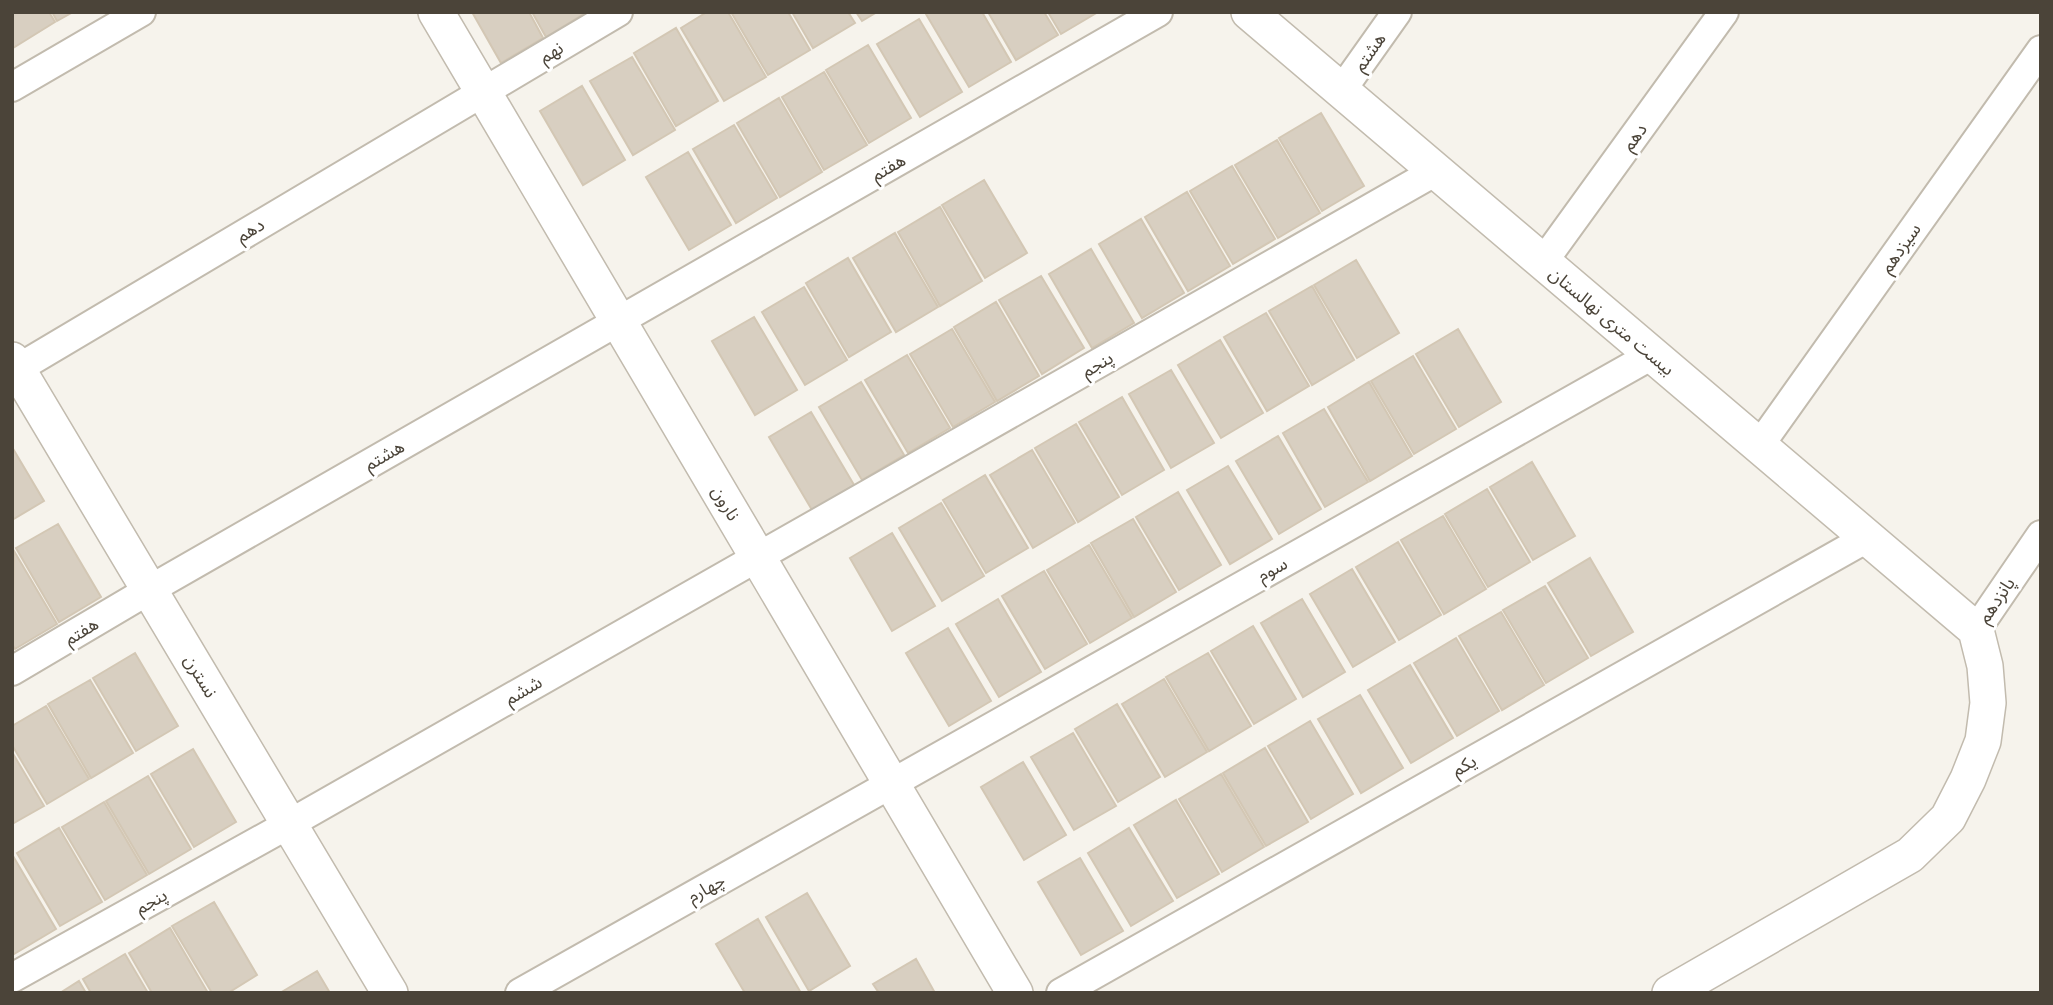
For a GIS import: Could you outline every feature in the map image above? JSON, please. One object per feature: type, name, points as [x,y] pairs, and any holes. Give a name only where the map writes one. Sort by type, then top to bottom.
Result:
[{"type":"street","points":[[12,88],[141,12]]},
{"type":"street","name":"نارون","points":[[436,12],[1015,993]]},
{"type":"street","name":"نهم","points":[[483,92],[618,12]]},
{"type":"street","name":"هفتم","points":[[618,321],[1158,12]]},
{"type":"street","name":"بیست متری نهالستان","points":[[1249,12],[1976,630]]},
{"type":"street","name":"هشتم","points":[[1341,91],[1396,12]]},
{"type":"street","name":"دهم","points":[[1543,262],[1724,12]]},
{"type":"street","name":"سیزدهم","points":[[1759,446],[2041,50]]},
{"type":"street","name":"دهم","points":[[14,367],[483,92]]},
{"type":"street","name":"پنجم","points":[[758,556],[1436,171]]},
{"type":"street","name":"هشتم","points":[[149,590],[618,321]]},
{"type":"street","name":"سوم","points":[[891,783],[1652,355]]},
{"type":"street","name":"نسترن","points":[[14,367],[390,993]]},
{"type":"street","name":"پانزدهم","points":[[1976,630],[2041,536]]},
{"type":"street","name":"یکم","points":[[1060,993],[1867,538]]},
{"type":"street","name":"ششم","points":[[289,824],[758,556]]},
{"type":"street","name":"هفتم","points":[[12,671],[149,590]]},
{"type":"street","points":[[1670,993],[1910,855],[1948,818],[1983,741],[1988,703],[1985,666],[1976,630]]},
{"type":"street","name":"چهارم","points":[[520,993],[891,783]]},
{"type":"street","name":"پنجم","points":[[12,978],[289,824]]},
{"type":"building","points":[[12,12],[49,12],[55,22],[13,48]]},
{"type":"building","points":[[52,12],[73,12],[57,21]]},
{"type":"building","points":[[472,12],[529,12],[543,38],[501,63]]},
{"type":"building","points":[[532,12],[587,12],[546,37]]},
{"type":"building","points":[[707,12],[728,12],[766,77],[724,101],[681,28]]},
{"type":"building","points":[[731,12],[788,12],[810,50],[768,75]]},
{"type":"building","points":[[792,12],[848,12],[855,23],[813,48]]},
{"type":"building","points":[[856,12],[877,12],[862,21]]},
{"type":"building","points":[[982,12],[1011,62],[969,87],[926,14]]},
{"type":"building","points":[[988,12],[1044,12],[1058,35],[1016,60]]},
{"type":"building","points":[[1048,12],[1098,12],[1061,34]]},
{"type":"building","points":[[919,19],[962,92],[920,117],[877,44]]},
{"type":"building","points":[[676,28],[718,101],[676,126],[634,53]]},
{"type":"building","points":[[868,45],[911,118],[869,143],[826,70]]},
{"type":"building","points":[[632,57],[675,130],[633,155],[590,81]]},
{"type":"building","points":[[824,72],[867,145],[824,170],[782,97]]},
{"type":"building","points":[[582,86],[625,160],[583,185],[540,111]]},
{"type":"building","points":[[779,98],[822,172],[780,197],[737,123]]},
{"type":"building","points":[[1321,113],[1364,186],[1322,211],[1279,138]]},
{"type":"building","points":[[734,125],[777,198],[736,223],[693,149]]},
{"type":"building","points":[[1277,140],[1320,213],[1278,238],[1235,165]]},
{"type":"building","points":[[688,152],[731,225],[689,250],[646,177]]},
{"type":"building","points":[[1232,166],[1275,239],[1233,264],[1190,191]]},
{"type":"building","points":[[984,180],[1027,253],[985,278],[942,205]]},
{"type":"building","points":[[1187,192],[1230,266],[1188,291],[1145,217]]},
{"type":"building","points":[[940,207],[982,281],[940,306],[898,232]]},
{"type":"building","points":[[1141,219],[1184,293],[1142,318],[1099,244]]},
{"type":"building","points":[[895,233],[938,307],[896,332],[853,258]]},
{"type":"building","points":[[1091,249],[1134,323],[1092,348],[1049,274]]},
{"type":"building","points":[[848,258],[891,332],[849,357],[806,283]]},
{"type":"building","points":[[1356,260],[1399,333],[1357,358],[1314,285]]},
{"type":"building","points":[[1041,276],[1084,348],[1042,374],[999,300]]},
{"type":"building","points":[[1312,286],[1354,360],[1312,385],[1269,311]]},
{"type":"building","points":[[804,287],[847,360],[805,385],[762,312]]},
{"type":"building","points":[[996,302],[1039,376],[997,401],[954,327]]},
{"type":"building","points":[[1266,313],[1309,386],[1267,411],[1224,337]]},
{"type":"building","points":[[754,317],[797,390],[755,415],[712,341]]},
{"type":"building","points":[[952,329],[995,402],[953,427],[910,354]]},
{"type":"building","points":[[1458,329],[1501,402],[1459,427],[1416,354]]},
{"type":"building","points":[[1220,340],[1263,413],[1221,438],[1178,365]]},
{"type":"building","points":[[907,355],[950,428],[908,453],[865,380]]},
{"type":"building","points":[[1413,356],[1456,429],[1414,454],[1371,381]]},
{"type":"building","points":[[1171,370],[1214,443],[1171,468],[1129,394]]},
{"type":"building","points":[[861,382],[904,455],[862,480],[819,407]]},
{"type":"building","points":[[1369,382],[1412,456],[1370,481],[1328,407]]},
{"type":"building","points":[[1122,397],[1164,470],[1122,495],[1079,422]]},
{"type":"building","points":[[1324,409],[1368,482],[1325,507],[1283,433]]},
{"type":"building","points":[[811,412],[854,485],[812,510],[769,437]]},
{"type":"building","points":[[1076,424],[1119,497],[1078,522],[1035,448]]},
{"type":"building","points":[[1278,436],[1321,509],[1279,534],[1236,461]]},
{"type":"building","points":[[12,447],[44,501],[12,520]]},
{"type":"building","points":[[1032,450],[1075,523],[1033,548],[990,475]]},
{"type":"building","points":[[1532,462],[1575,536],[1533,560],[1490,487]]},
{"type":"building","points":[[1228,466],[1272,539],[1230,564],[1187,490]]},
{"type":"building","points":[[985,475],[1028,548],[986,573],[943,500]]},
{"type":"building","points":[[1487,489],[1530,562],[1488,587],[1445,514]]},
{"type":"building","points":[[1178,492],[1221,565],[1179,590],[1136,517]]},
{"type":"building","points":[[941,503],[984,576],[942,601],[899,528]]},
{"type":"building","points":[[1443,516],[1486,589],[1444,614],[1401,540]]},
{"type":"building","points":[[1133,519],[1176,592],[1134,617],[1091,543]]},
{"type":"building","points":[[58,524],[101,597],[59,622],[16,548]]},
{"type":"building","points":[[892,533],[935,606],[892,631],[850,558]]},
{"type":"building","points":[[1398,542],[1441,615],[1399,640],[1356,567]]},
{"type":"building","points":[[1089,545],[1132,618],[1090,643],[1047,570]]},
{"type":"building","points":[[14,551],[57,624],[15,649],[12,644]]},
{"type":"building","points":[[1590,558],[1633,632],[1591,656],[1548,583]]},
{"type":"building","points":[[1352,569],[1395,642],[1353,667],[1310,594]]},
{"type":"building","points":[[1044,571],[1087,644],[1045,669],[1002,596]]},
{"type":"building","points":[[1545,586],[1588,658],[1546,683],[1503,610]]},
{"type":"building","points":[[998,599],[1041,672],[999,697],[956,624]]},
{"type":"building","points":[[1302,599],[1345,672],[1303,697],[1261,623]]},
{"type":"building","points":[[1501,612],[1544,685],[1502,710],[1459,636]]},
{"type":"building","points":[[1253,626],[1296,699],[1254,724],[1211,651]]},
{"type":"building","points":[[948,628],[991,701],[949,726],[906,653]]},
{"type":"building","points":[[1456,638],[1499,711],[1457,736],[1414,663]]},
{"type":"building","points":[[135,653],[178,726],[136,751],[93,678]]},
{"type":"building","points":[[1208,653],[1251,726],[1209,751],[1166,677]]},
{"type":"building","points":[[1410,665],[1453,738],[1411,763],[1368,690]]},
{"type":"building","points":[[1164,679],[1207,752],[1165,777],[1122,704]]},
{"type":"building","points":[[90,680],[133,753],[91,778],[48,704]]},
{"type":"building","points":[[1360,695],[1403,768],[1361,793],[1318,719]]},
{"type":"building","points":[[1117,704],[1160,777],[1118,802],[1075,729]]},
{"type":"building","points":[[46,706],[89,779],[47,804],[12,745],[12,726]]},
{"type":"building","points":[[1310,721],[1353,794],[1311,819],[1268,746]]},
{"type":"building","points":[[1073,733],[1116,806],[1074,830],[1031,757]]},
{"type":"building","points":[[1265,748],[1308,822],[1266,846],[1223,773]]},
{"type":"building","points":[[193,749],[236,822],[194,847],[151,774]]},
{"type":"building","points":[[12,752],[44,806],[12,824]]},
{"type":"building","points":[[1023,762],[1066,835],[1024,860],[981,787]]},
{"type":"building","points":[[1221,774],[1264,847],[1222,872],[1179,799]]},
{"type":"building","points":[[148,776],[191,849],[149,874],[106,801]]},
{"type":"building","points":[[1176,800],[1219,874],[1177,898],[1134,825]]},
{"type":"building","points":[[104,802],[147,875],[105,900],[62,827]]},
{"type":"building","points":[[59,828],[102,902],[60,926],[17,853]]},
{"type":"building","points":[[1129,828],[1173,901],[1131,926],[1088,853]]},
{"type":"building","points":[[13,856],[56,929],[14,954],[12,952]]},
{"type":"building","points":[[1080,858],[1123,931],[1081,955],[1038,882]]},
{"type":"building","points":[[807,893],[850,966],[809,991],[766,917]]},
{"type":"building","points":[[214,902],[257,975],[228,993],[212,993],[172,926]]},
{"type":"building","points":[[758,919],[801,993],[745,993],[716,944]]},
{"type":"building","points":[[170,928],[208,993],[152,993],[129,953]]},
{"type":"building","points":[[125,954],[148,993],[91,993],[83,979]]},
{"type":"building","points":[[916,959],[935,993],[879,993],[873,984]]},
{"type":"building","points":[[317,971],[330,993],[280,993]]},
{"type":"building","points":[[79,981],[86,993],[60,993]]}]
